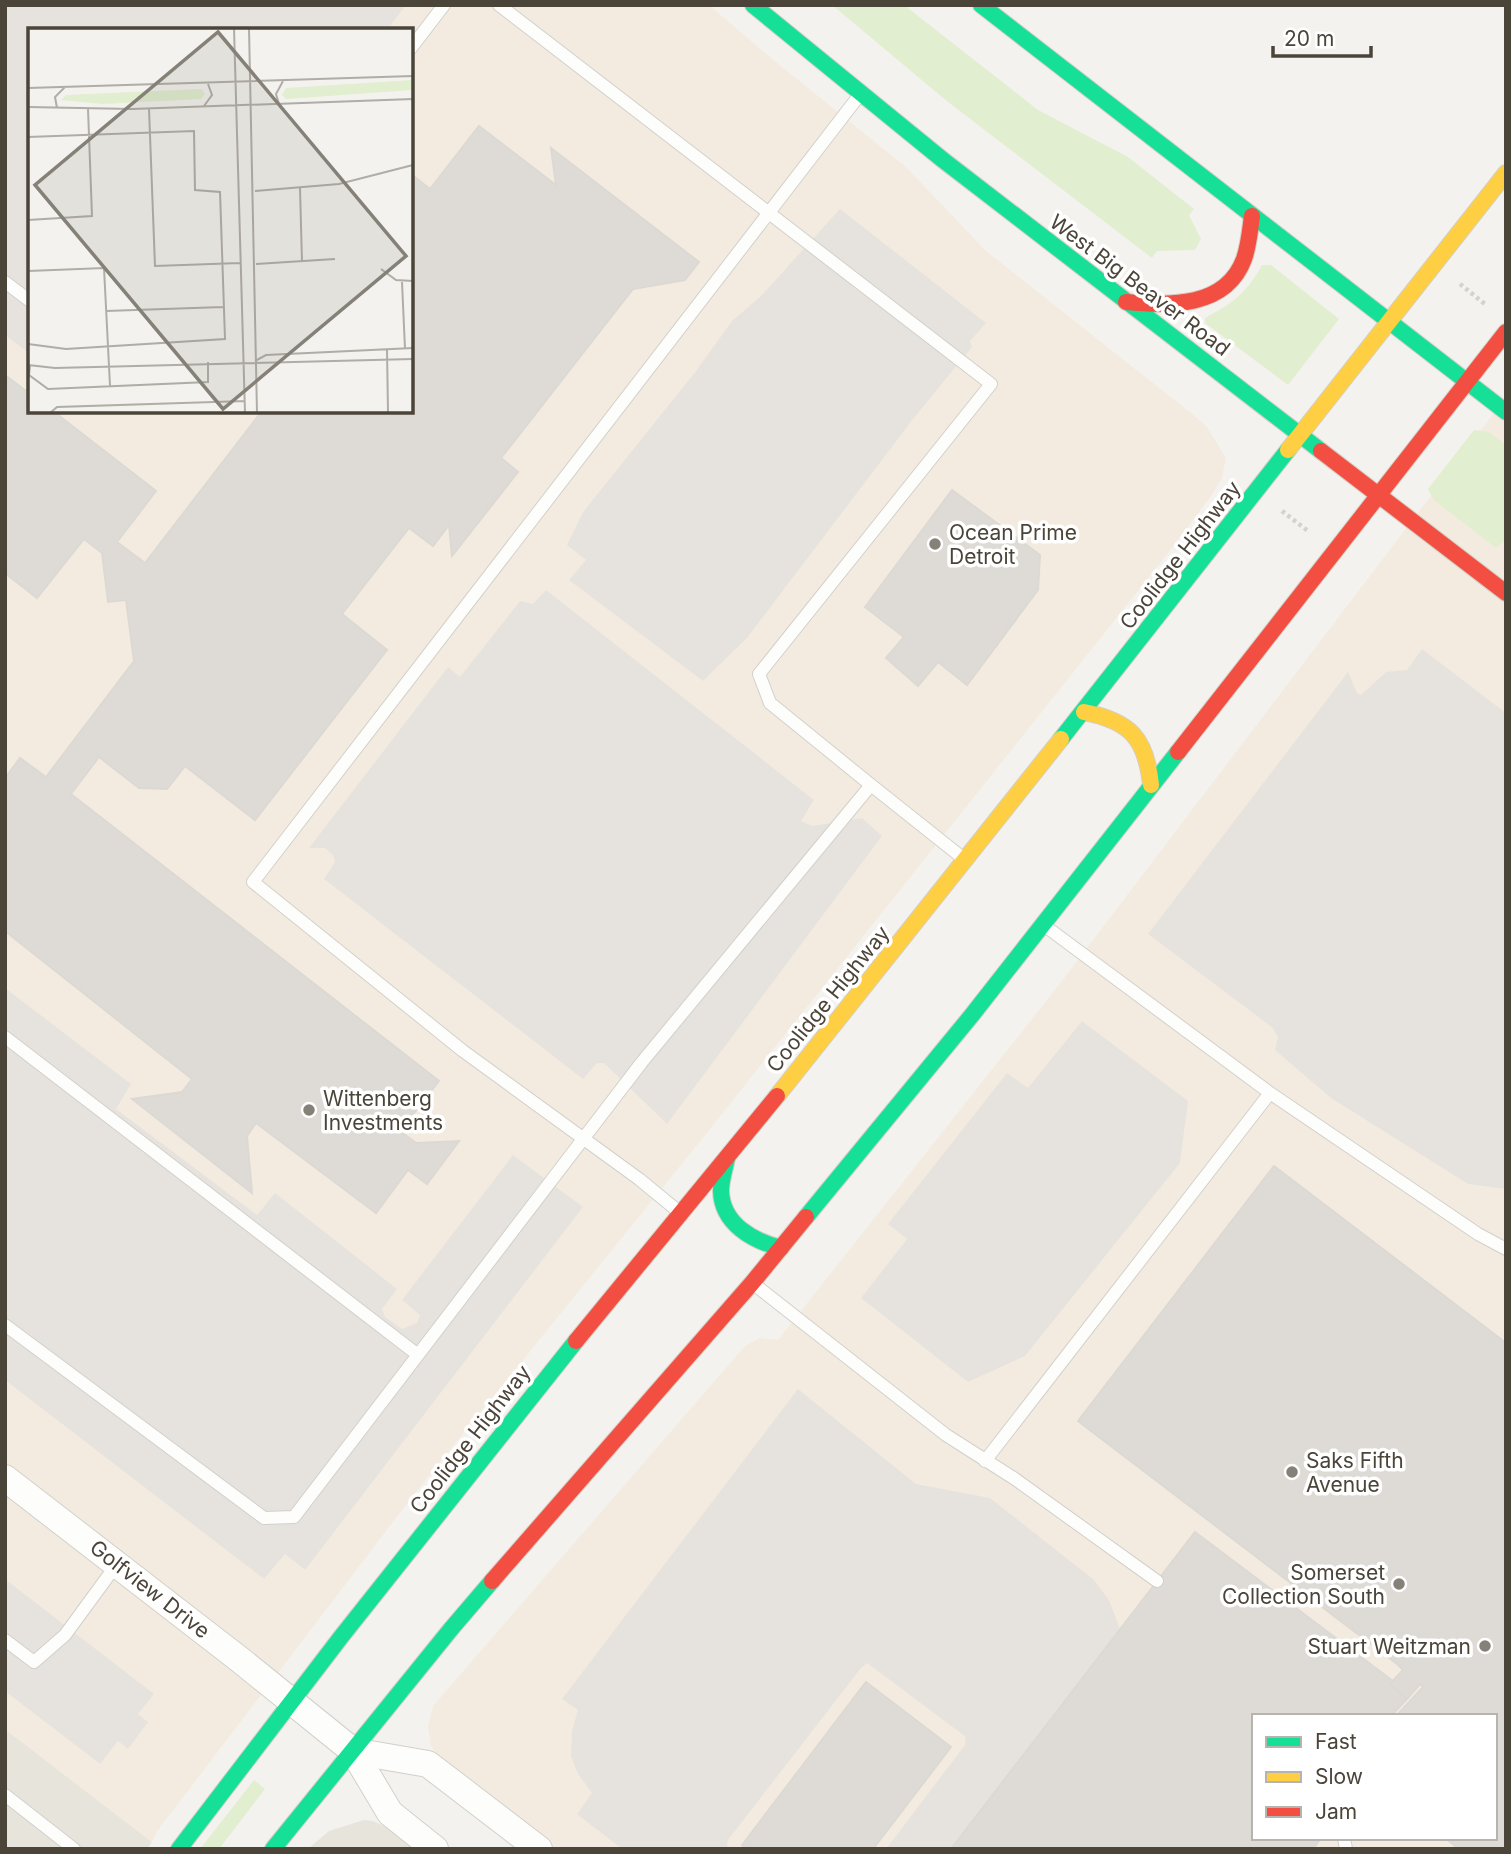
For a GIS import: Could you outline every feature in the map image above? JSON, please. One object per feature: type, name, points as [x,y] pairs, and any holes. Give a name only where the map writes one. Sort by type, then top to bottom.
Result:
[{"type":"main road","name":"West Big Beaver Road","points":[[753,5],[1126,302],[1506,593]]},
{"type":"main road","points":[[981,5],[1506,412]]},
{"type":"main road","name":"Coolidge Highway","points":[[179,1849],[341,1637],[518,1413],[966,861],[1506,173]]},
{"type":"main road","points":[[1126,302],[1165,307],[1190,304],[1209,296],[1227,282],[1242,263],[1252,216]]},
{"type":"main road","points":[[273,1849],[451,1629],[752,1283],[972,1015],[1506,332]]},
{"type":"main road","points":[[1084,712],[1105,715],[1124,724],[1142,743],[1150,765],[1151,785]]},
{"type":"main road","points":[[727,1158],[720,1193],[726,1211],[747,1235],[764,1245],[781,1248]]},
{"type":"street","name":"Golfview Drive","points":[[5,1478],[353,1751]]},
{"type":"street","points":[[353,1751],[390,1813],[435,1849]]},
{"type":"street","points":[[353,1751],[428,1764],[539,1849]]},
{"type":"lane","points":[[413,45],[444,5]]},
{"type":"lane","points":[[499,5],[991,384],[759,674],[770,703],[966,861]]},
{"type":"lane","points":[[681,1213],[639,1179],[464,1051],[253,882],[861,93]]},
{"type":"lane","points":[[5,282],[28,299]]},
{"type":"lane","points":[[5,1325],[264,1518],[294,1517],[642,1062],[871,785]]},
{"type":"lane","points":[[1042,925],[1270,1093],[1478,1234],[1506,1249]]},
{"type":"lane","points":[[5,1037],[418,1355]]},
{"type":"lane","points":[[985,1461],[1270,1093]]},
{"type":"lane","points":[[752,1283],[946,1435],[1015,1479],[1157,1581]]},
{"type":"lane","points":[[5,1640],[34,1662],[65,1635],[117,1564]]},
{"type":"lane","points":[[5,1795],[74,1849]]},
{"type":"path","points":[[1457,282],[1486,306]]},
{"type":"path","points":[[1278,508],[1310,532]]},
{"type":"shaded area","points":[[5,5],[709,5],[906,167],[986,251],[1207,427],[1226,458],[1222,478],[1176,543],[710,1129],[412,1497],[158,1830],[152,1842],[5,1729]]},
{"type":"shaded area","points":[[5,5],[406,5],[389,28],[28,28],[28,352],[5,335]]},
{"type":"shaded area","points":[[840,209],[986,323],[970,341],[972,347],[913,419],[747,638],[703,681],[569,580],[586,560],[567,545],[583,512],[696,371],[732,321],[761,296]]},
{"type":"shaded area","points":[[1506,397],[1506,1849],[554,1849],[443,1763],[431,1746],[428,1727],[433,1706],[745,1346],[760,1338],[778,1340],[1058,986]]},
{"type":"shaded area","points":[[546,590],[814,800],[801,821],[812,826],[862,818],[882,836],[667,1124],[604,1063],[597,1063],[583,1079],[324,879],[335,862],[333,855],[325,848],[309,848],[448,667],[460,677],[520,601],[533,604]]},
{"type":"shaded area","points":[[1422,649],[1506,713],[1506,1189],[1468,1184],[1331,1098],[1275,1050],[1278,1037],[1273,1028],[1148,934],[1348,672],[1357,693],[1361,695],[1386,672],[1407,670]]},
{"type":"shaded area","points":[[5,988],[131,1084],[116,1109],[257,1215],[275,1193],[397,1289],[382,1309],[385,1317],[402,1329],[417,1323],[420,1315],[402,1300],[513,1155],[583,1207],[305,1570],[285,1554],[264,1579],[5,1380]]},
{"type":"shaded area","points":[[1082,1021],[1188,1101],[1180,1163],[1025,1356],[968,1382],[861,1298],[907,1239],[888,1224],[1007,1073],[1028,1088]]},
{"type":"shaded area","points":[[798,1389],[916,1484],[990,1498],[1093,1579],[1109,1600],[1120,1629],[951,1849],[886,1849],[965,1745],[966,1737],[867,1663],[728,1840],[727,1846],[730,1849],[622,1849],[577,1814],[592,1793],[578,1774],[571,1756],[572,1731],[578,1710],[562,1699]]},
{"type":"shaded area","points":[[5,1579],[154,1694],[138,1714],[148,1722],[128,1749],[118,1741],[100,1764],[5,1691]]},
{"type":"shaded area","points":[[5,1729],[152,1842],[147,1849],[5,1849]]},
{"type":"shaded area","points":[[364,1820],[390,1829],[415,1849],[308,1849],[329,1831]]},
{"type":"green space","points":[[832,5],[904,5],[1038,110],[1128,157],[1194,209],[1189,215],[1201,239],[1195,250],[1157,251],[1152,258],[948,102]]},
{"type":"green space","points":[[1262,265],[1271,265],[1339,319],[1288,385],[1205,323],[1205,318],[1244,291]]},
{"type":"green space","points":[[1474,430],[1489,432],[1506,445],[1506,539],[1496,548],[1434,500],[1428,489]]},
{"type":"green space","points":[[254,1780],[265,1789],[219,1849],[200,1849]]},
{"type":"building","points":[[479,126],[556,185],[551,148],[699,262],[685,280],[633,289],[501,458],[518,472],[452,556],[449,525],[433,546],[409,528],[342,614],[387,650],[255,820],[185,766],[167,789],[139,788],[99,757],[71,794],[439,1081],[400,1131],[416,1143],[459,1141],[427,1184],[408,1170],[376,1213],[256,1123],[247,1136],[252,1193],[132,1099],[182,1092],[192,1079],[5,931],[5,778],[20,758],[46,777],[134,661],[126,600],[108,602],[102,553],[84,539],[37,598],[5,573],[5,375],[28,392],[28,413],[56,413],[156,491],[117,542],[145,563],[260,413],[413,413],[413,176],[430,189]]},
{"type":"building","points":[[952,490],[1040,555],[1038,590],[967,685],[938,662],[918,686],[886,658],[904,637],[865,607]]},
{"type":"building","name":"Somerset Collection South","points":[[1274,1166],[1506,1343],[1506,1849],[1459,1849],[1448,1840],[1497,1840],[1497,1714],[1398,1714],[1423,1687],[1420,1684],[1407,1699],[1390,1684],[1403,1670],[1397,1664],[1078,1421]]},
{"type":"building","points":[[1195,1532],[1393,1681],[1390,1684],[1407,1699],[1393,1714],[1252,1714],[1252,1840],[1320,1840],[1313,1849],[951,1849]]},
{"type":"building","points":[[866,1682],[951,1747],[873,1849],[747,1849],[742,1845]]},
{"type":"traffic: fast","points":[[753,5],[943,160],[1321,451]]},
{"type":"traffic: fast","points":[[981,5],[1506,412]]},
{"type":"traffic: fast","points":[[1061,739],[1288,450]]},
{"type":"traffic: fast","points":[[806,1217],[972,1015],[1178,752]]},
{"type":"traffic: fast","points":[[727,1158],[721,1191],[727,1213],[733,1222],[750,1236],[781,1248]]},
{"type":"traffic: fast","points":[[179,1849],[341,1637],[576,1341]]},
{"type":"traffic: fast","points":[[273,1849],[492,1581]]},
{"type":"traffic: slow","points":[[1288,450],[1506,173]]},
{"type":"traffic: slow","points":[[1084,712],[1113,721],[1133,734],[1145,755],[1151,785]]},
{"type":"traffic: slow","points":[[777,1096],[1061,739]]},
{"type":"traffic: jam","points":[[1126,302],[1177,303],[1210,295],[1224,287],[1236,275],[1244,259],[1252,216]]},
{"type":"traffic: jam","points":[[1178,752],[1506,332]]},
{"type":"traffic: jam","points":[[1321,451],[1506,593]]},
{"type":"traffic: jam","points":[[576,1341],[777,1096]]},
{"type":"traffic: jam","points":[[492,1581],[752,1283],[806,1217]]},
{"type":"place","name":"Ocean Prime Detroit","points":[[935,544]]},
{"type":"place","name":"Wittenberg Investments","points":[[309,1110]]},
{"type":"place","name":"Saks Fifth Avenue","points":[[1292,1472]]},
{"type":"place","name":"Somerset Collection South","points":[[1399,1584]]},
{"type":"place","name":"Stuart Weitzman","points":[[1485,1646]]}]
